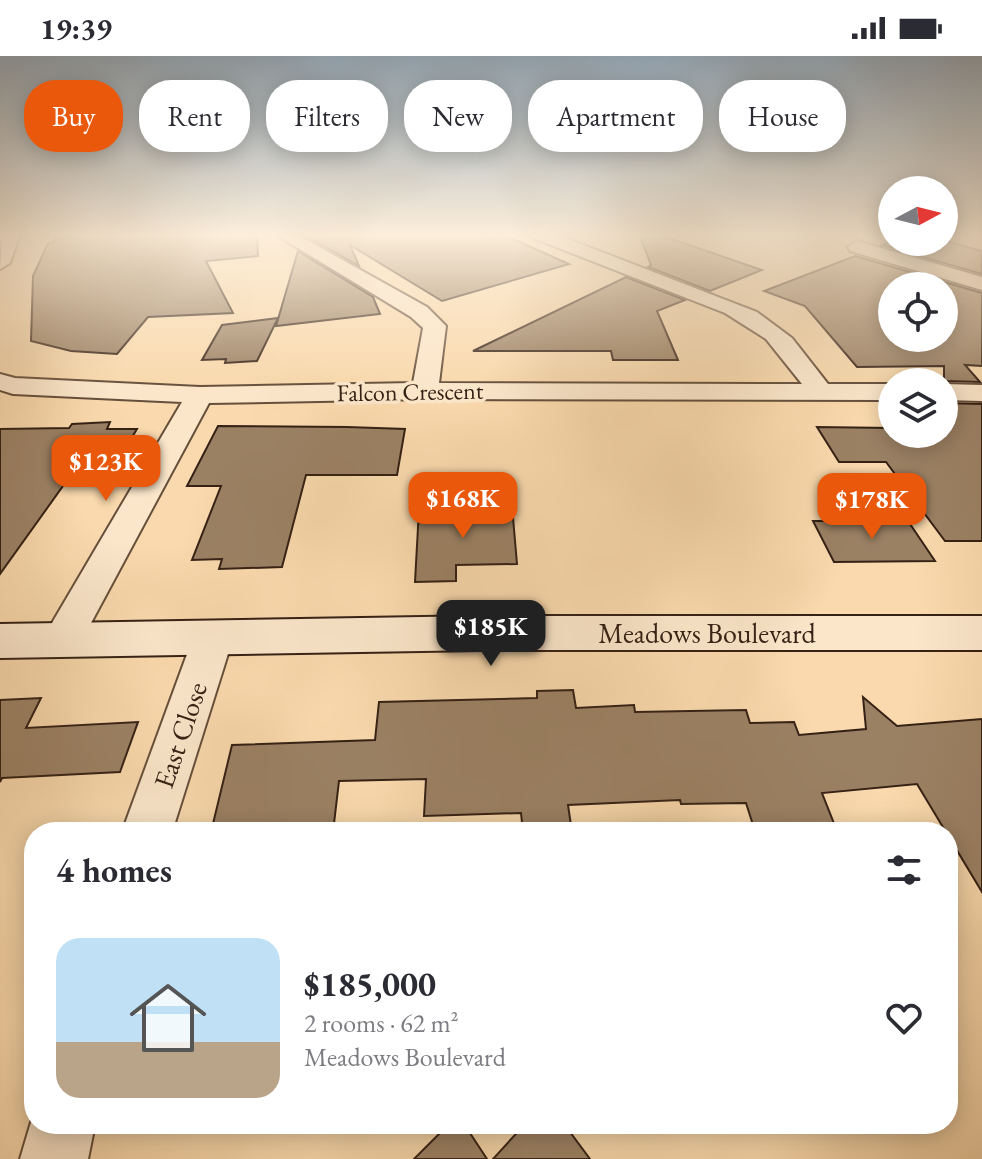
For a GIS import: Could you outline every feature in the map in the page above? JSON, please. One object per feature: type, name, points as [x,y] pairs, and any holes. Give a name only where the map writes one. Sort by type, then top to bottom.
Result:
[{"type":"street","points":[[373,285],[419,312],[435,326],[425,391]]},
{"type":"street","points":[[674,285],[763,323],[782,338],[820,391]]},
{"type":"street","name":"Falcon Crescent","points":[[0,382],[13,386],[200,395],[425,391],[878,392]]},
{"type":"street","points":[[958,392],[982,393]]},
{"type":"street","points":[[62,640],[200,395]]},
{"type":"street","name":"Meadows Boulevard","points":[[0,641],[483,633],[982,633]]},
{"type":"street","name":"East Close","points":[[150,822],[213,638]]},
{"type":"street","points":[[54,1159],[60,1134]]},
{"type":"building","points":[[33,285],[219,285],[233,313],[148,317],[117,354],[71,351],[31,341]]},
{"type":"building","points":[[288,285],[354,285],[373,297],[380,314],[276,326]]},
{"type":"building","points":[[416,285],[495,285],[442,301]]},
{"type":"building","points":[[608,285],[648,285],[685,300],[657,311],[678,360],[613,360],[611,351],[473,351]]},
{"type":"building","points":[[696,285],[724,285],[710,291]]},
{"type":"building","points":[[778,285],[878,285],[878,352],[958,352],[958,286],[982,293],[982,366],[965,365],[980,382],[958,381],[958,368],[944,366],[857,367],[805,306],[764,291]]},
{"type":"building","points":[[278,318],[257,361],[225,363],[226,359],[202,360],[222,325]]},
{"type":"building","points":[[958,403],[982,404],[982,541],[945,541],[886,462],[839,462],[817,427],[878,428],[878,448],[958,448]]},
{"type":"building","points":[[110,422],[107,429],[137,429],[112,470],[73,472],[0,574],[0,429],[69,428],[72,424]]},
{"type":"building","points":[[218,426],[405,429],[397,475],[306,475],[282,567],[219,569],[222,559],[192,560],[221,486],[187,486]]},
{"type":"building","points":[[512,506],[517,564],[456,565],[456,581],[415,582],[419,509]]},
{"type":"building","points":[[813,521],[908,521],[935,561],[834,562]]},
{"type":"building","points":[[573,690],[576,708],[634,705],[635,712],[746,710],[750,723],[794,722],[799,735],[866,729],[863,697],[897,726],[982,719],[982,892],[958,852],[958,822],[940,822],[917,784],[822,793],[833,822],[752,822],[746,803],[681,804],[680,800],[568,805],[571,822],[522,822],[521,813],[424,816],[426,779],[339,781],[334,822],[213,822],[232,745],[375,740],[379,702],[537,698],[537,691]]},
{"type":"building","points":[[41,698],[26,728],[138,722],[120,772],[2,778],[0,782],[0,700]]},
{"type":"building","points":[[439,1134],[471,1134],[487,1159],[414,1159]]},
{"type":"building","points":[[516,1134],[571,1134],[590,1159],[493,1159]]}]
